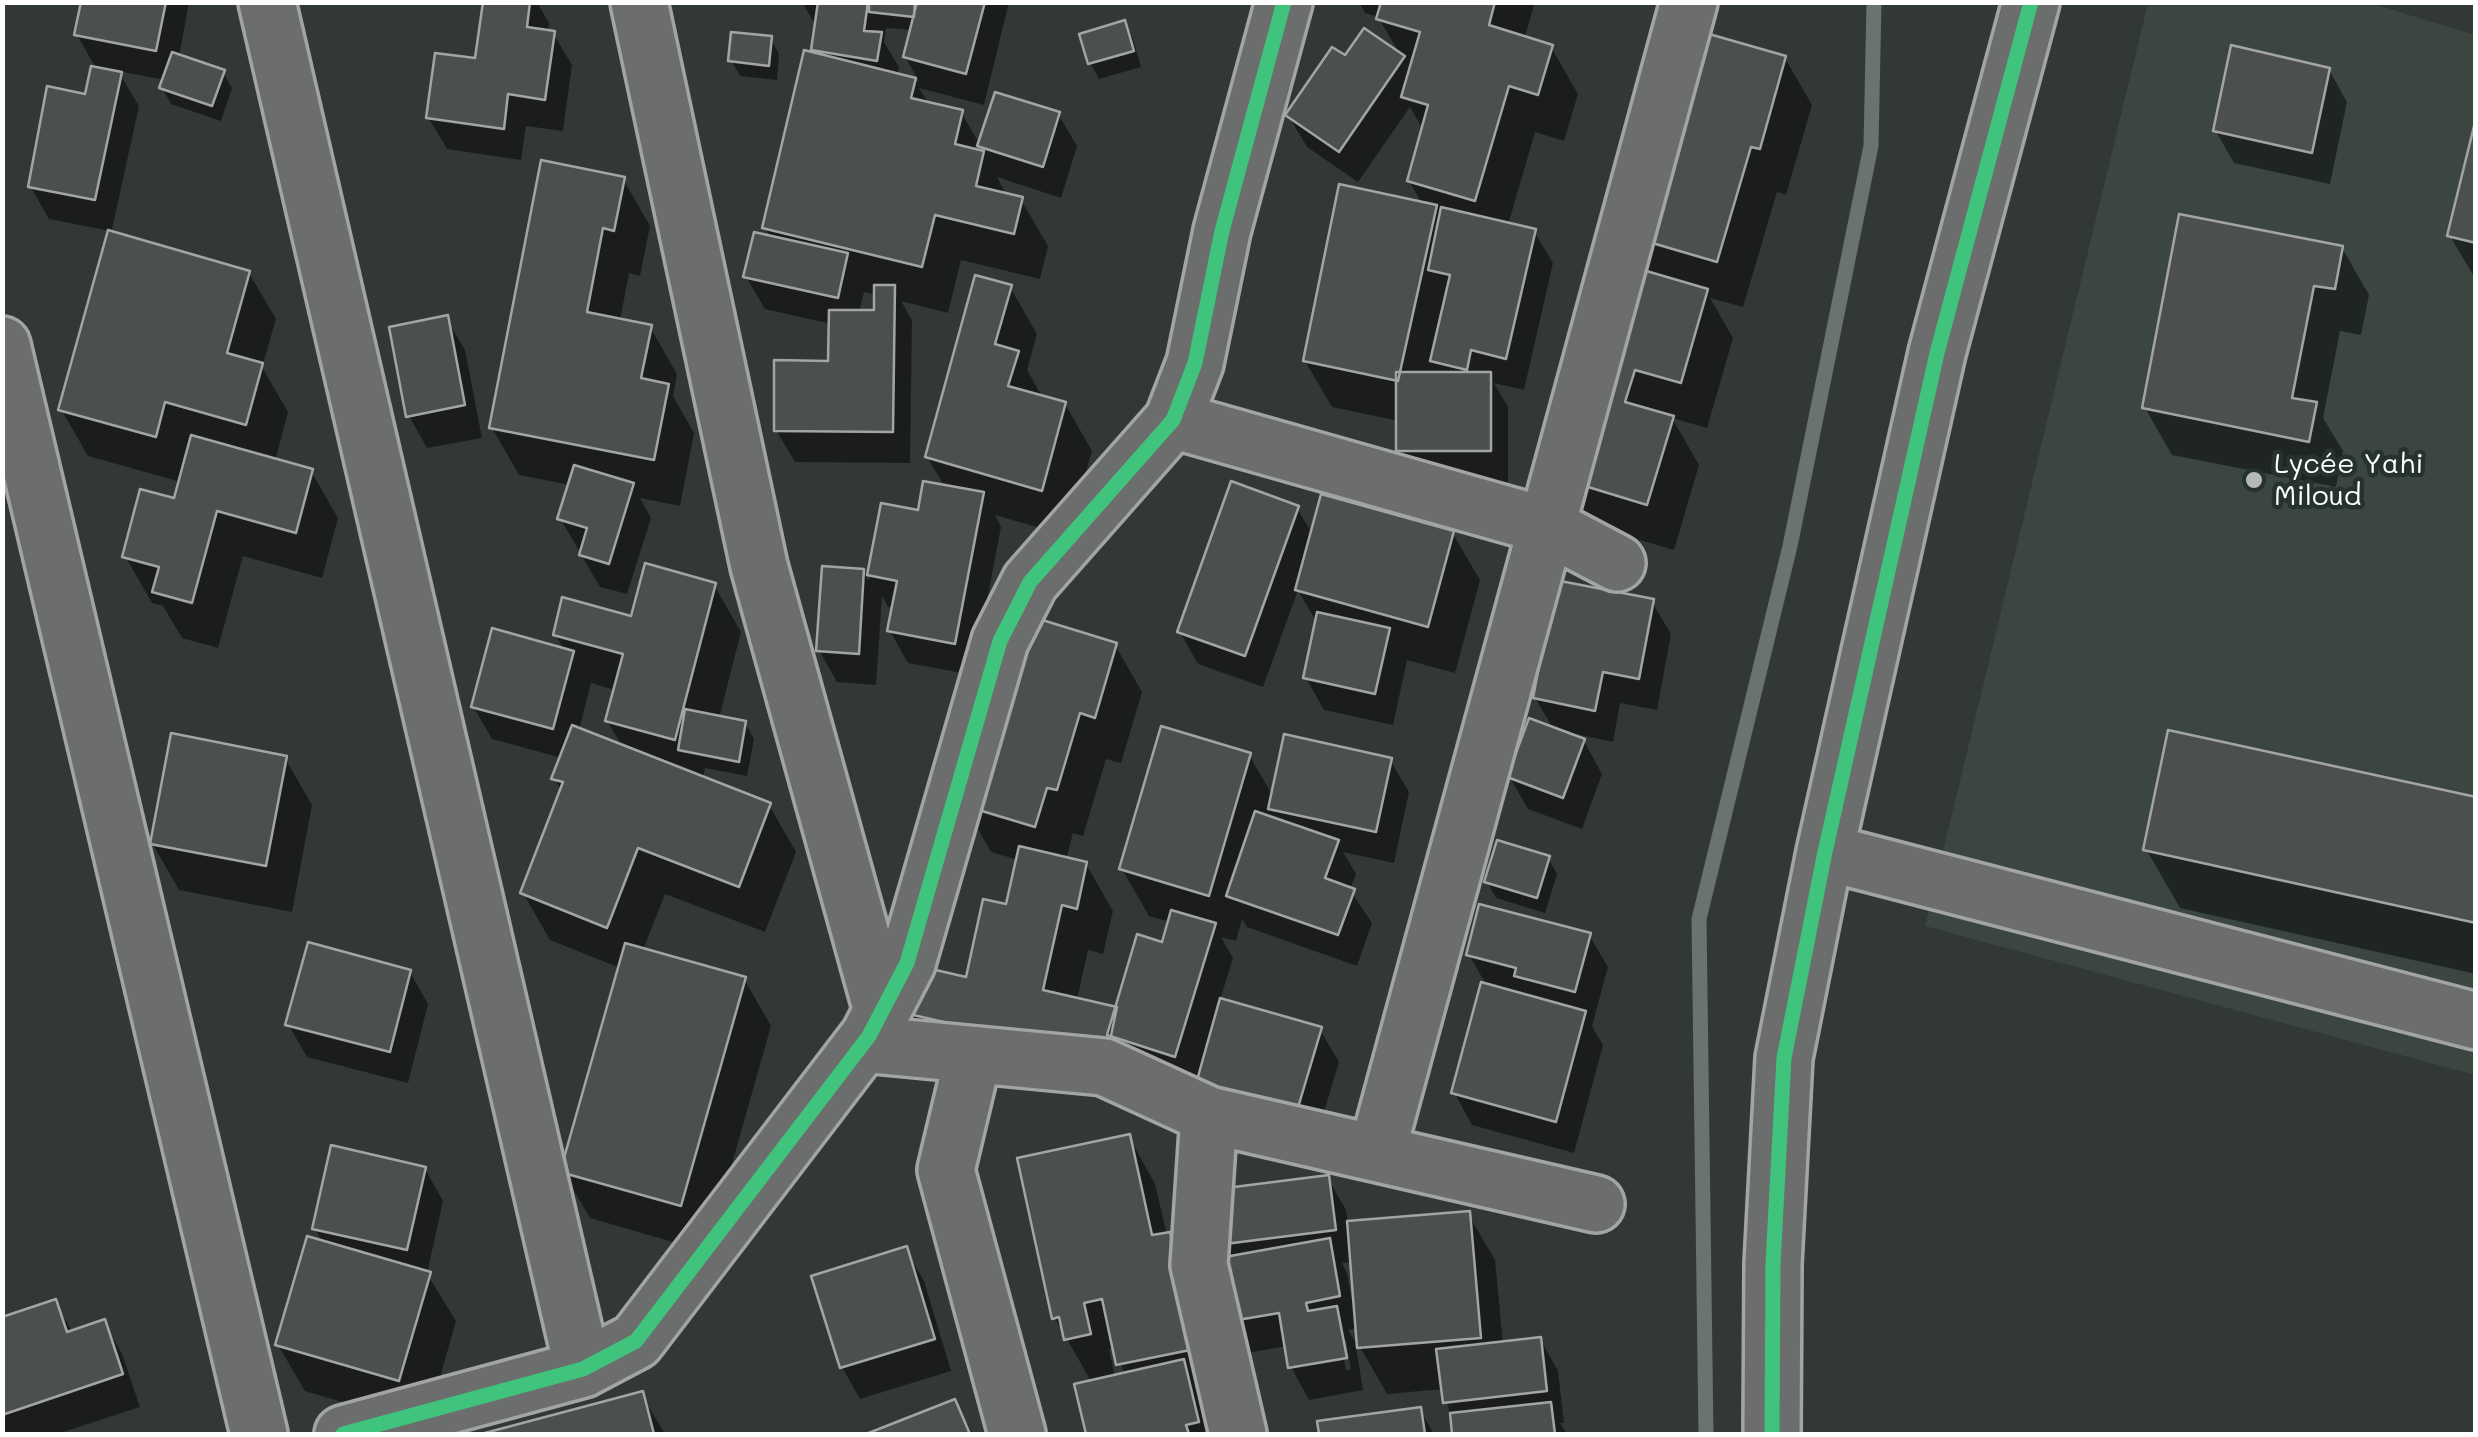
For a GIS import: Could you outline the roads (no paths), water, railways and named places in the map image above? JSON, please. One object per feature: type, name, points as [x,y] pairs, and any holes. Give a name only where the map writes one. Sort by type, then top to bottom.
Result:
[{"type":"street","points":[[267,2],[583,1369]]},
{"type":"street","points":[[638,2],[759,566],[872,1027]]},
{"type":"street","points":[[344,1434],[583,1369],[636,1341],[872,1027],[906,963],[1000,641],[1030,582],[1173,420],[1195,363],[1222,231],[1284,2]]},
{"type":"street","points":[[1376,1152],[1688,2]]},
{"type":"street","points":[[1772,1434],[1773,1264],[1784,1058],[1936,353],[2031,2]]},
{"type":"street","points":[[2,346],[260,1434]]},
{"type":"street","points":[[1173,420],[1547,526],[1617,563]]},
{"type":"street","points":[[1826,852],[2476,1021]]},
{"type":"street","points":[[872,1027],[972,1057],[1104,1068],[1209,1115],[1596,1204]]},
{"type":"street","points":[[972,1057],[946,1170],[1017,1434]]},
{"type":"street","points":[[1209,1115],[1199,1265],[1238,1434]]},
{"type":"waterway","points":[[1706,1434],[1699,919],[1790,546],[1871,146],[1874,2]]},
{"type":"place","name":"Lycée Yahi Miloud","points":[[2254,480]]}]
